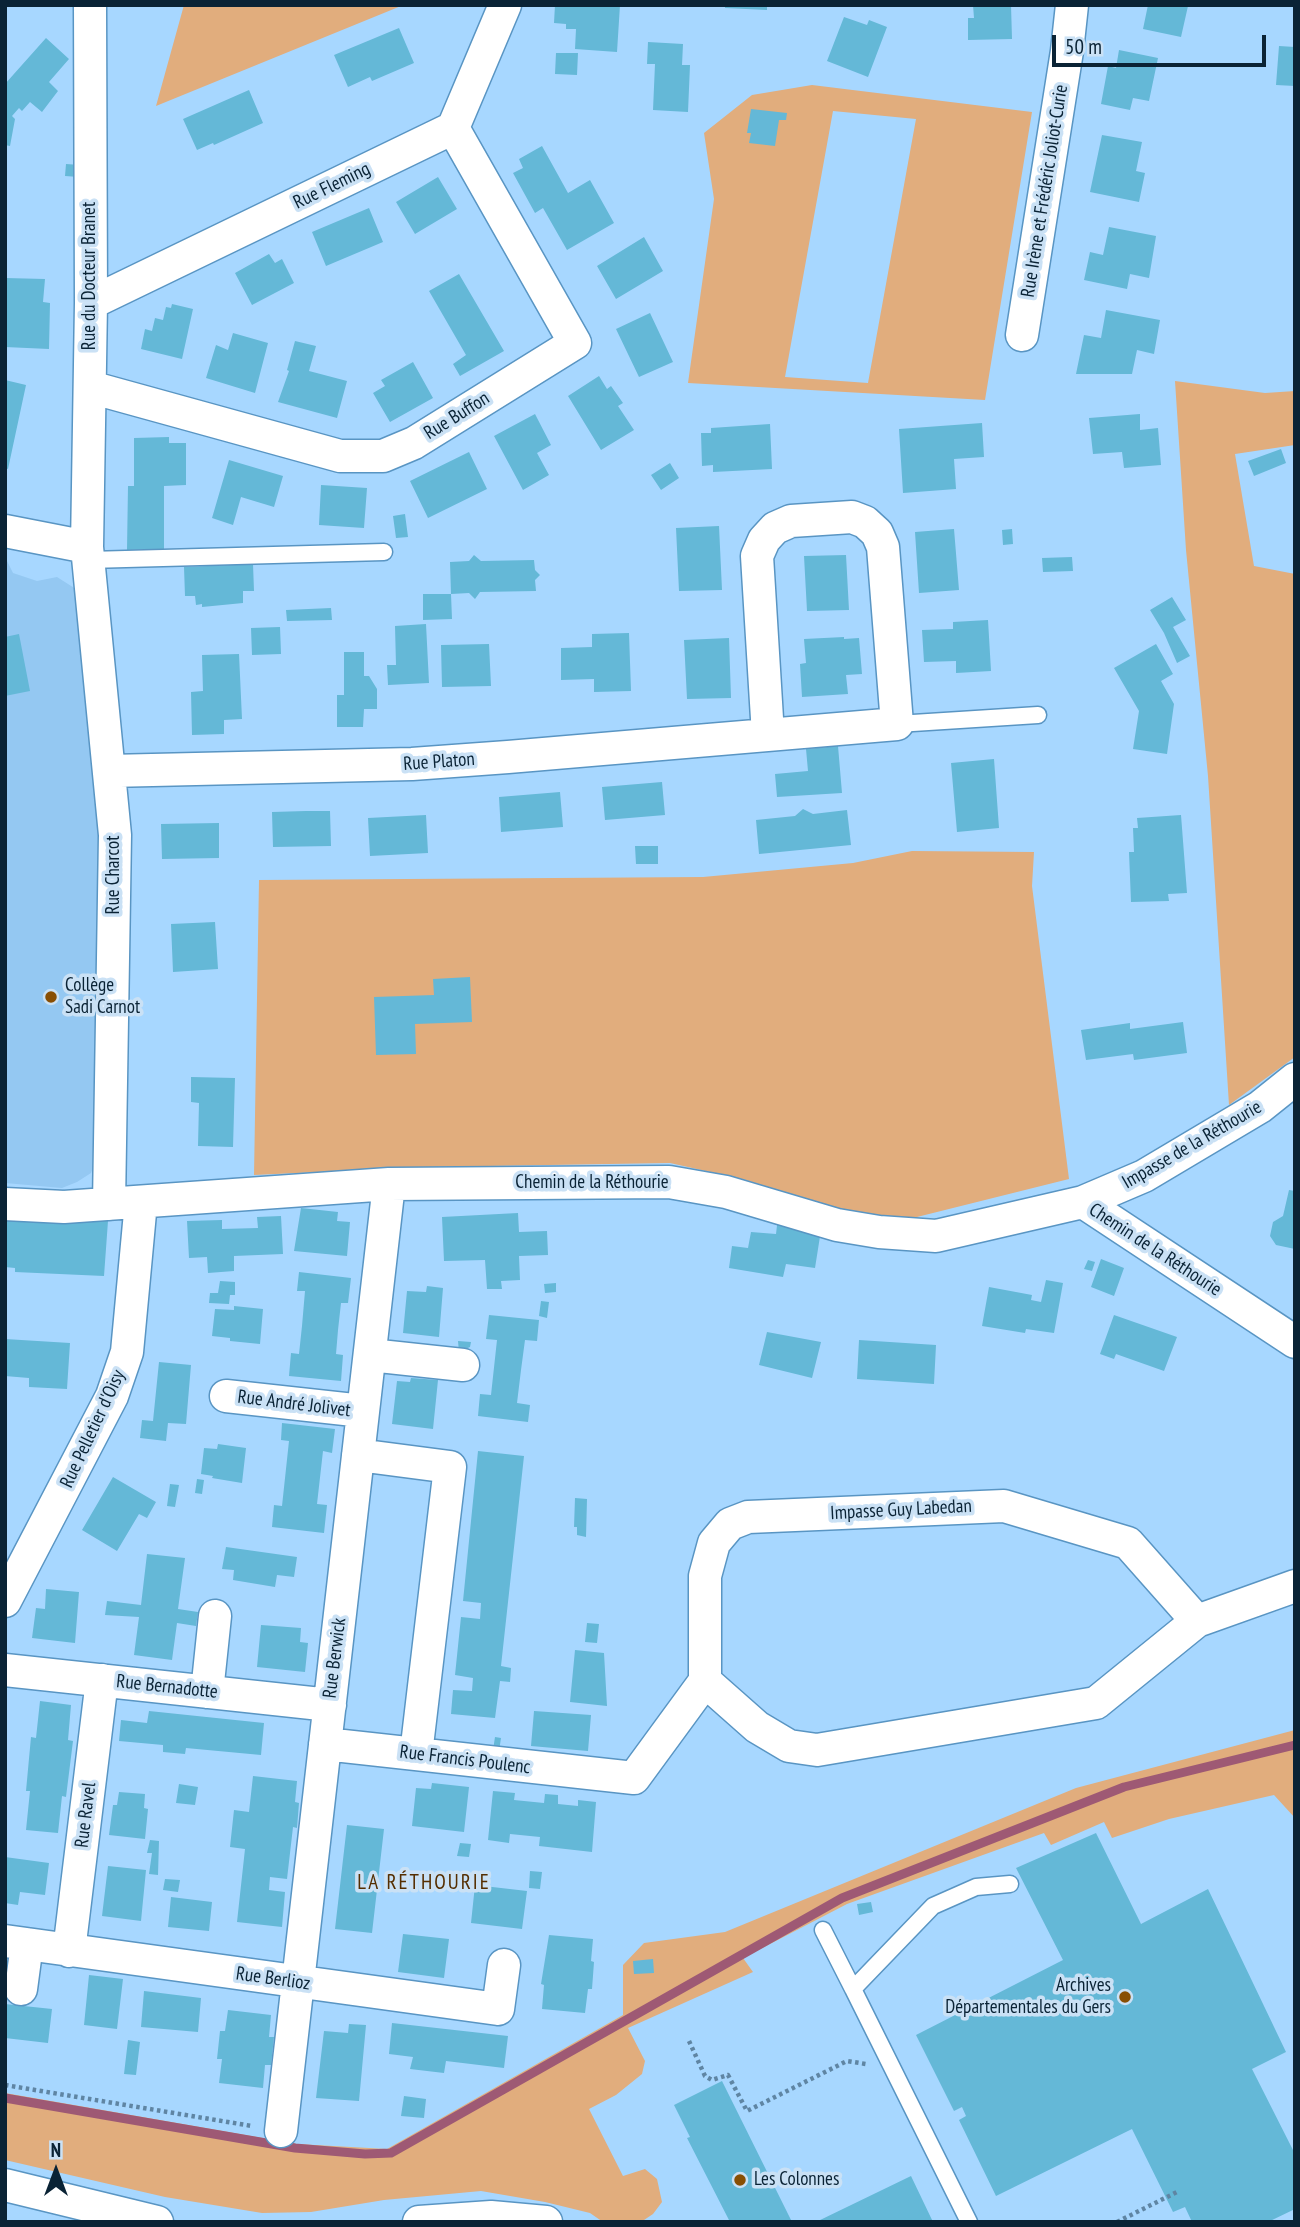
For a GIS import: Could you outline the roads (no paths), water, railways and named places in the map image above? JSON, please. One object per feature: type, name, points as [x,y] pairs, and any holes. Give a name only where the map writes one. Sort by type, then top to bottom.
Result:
[{"type":"street","name":"Rue du Docteur Branet","points":[[88,553],[90,5]]},
{"type":"street","points":[[453,128],[505,5]]},
{"type":"street","name":"Rue Irène et Frédéric Joliot-Curie","points":[[1022,334],[1072,5]]},
{"type":"street","name":"Rue Fleming","points":[[91,303],[453,128]]},
{"type":"street","name":"Rue Buffon","points":[[90,387],[340,456],[383,456],[414,443],[575,343],[453,128]]},
{"type":"street","points":[[768,735],[757,556],[769,534],[775,528],[791,521],[852,517],[865,522],[877,533],[883,547],[897,724]]},
{"type":"street","points":[[5,531],[88,553]]},
{"type":"street","name":"Rue Charcot","points":[[88,553],[115,835],[109,1204]]},
{"type":"street","name":"Rue Platon","points":[[109,771],[411,764],[897,724]]},
{"type":"street","name":"Impasse de la Réthourie","points":[[1083,1202],[1144,1176],[1260,1107],[1295,1079]]},
{"type":"street","name":"Chemin de la Réthourie","points":[[5,1204],[64,1207],[389,1184],[669,1182],[726,1192],[837,1225],[879,1233],[936,1236],[1083,1202],[1295,1342]]},
{"type":"street","name":"Rue Berwick","points":[[281,2131],[389,1184]]},
{"type":"street","name":"Rue Pelletier d'Oisy","points":[[5,1601],[84,1452],[120,1374],[127,1352],[141,1202]]},
{"type":"street","points":[[370,1355],[463,1365]]},
{"type":"street","name":"Rue André Jolivet","points":[[226,1396],[363,1411]]},
{"type":"street","points":[[358,1455],[450,1467],[416,1754]]},
{"type":"street","name":"Impasse Guy Labedan","points":[[705,1681],[705,1576],[714,1543],[730,1524],[748,1517],[1004,1506],[1128,1543],[1197,1621]]},
{"type":"street","points":[[705,1681],[757,1727],[789,1746],[817,1750],[1096,1703],[1197,1621],[1295,1586]]},
{"type":"street","points":[[206,1692],[215,1616]]},
{"type":"street","name":"Rue Bernadotte","points":[[5,1670],[330,1705]]},
{"type":"street","name":"Rue Ravel","points":[[69,1951],[102,1680]]},
{"type":"street","name":"Rue Francis Poulenc","points":[[325,1744],[634,1778],[705,1681]]},
{"type":"street","points":[[16,1943],[21,1989]]},
{"type":"street","name":"Rue Berlioz","points":[[16,1943],[498,2009],[504,1965]]},
{"type":"street","points":[[5,2185],[157,2222]]},
{"type":"street","points":[[419,2222],[489,2219],[546,2222]]},
{"type":"lane","points":[[88,553],[383,552]]},
{"type":"lane","points":[[897,724],[1038,715]]},
{"type":"lane","points":[[853,1989],[933,1906],[976,1887],[1010,1884]]},
{"type":"lane","points":[[823,1930],[969,2222]]},
{"type":"waterway","points":[[5,2098],[295,2148],[365,2154],[391,2153],[842,1898],[1124,1787],[1295,1745]]},
{"type":"place","name":"Collège Sadi Carnot","points":[[51,997]]},
{"type":"place","name":"Archives Départementales du Gers","points":[[1125,1997]]},
{"type":"place","name":"Les Colonnes","points":[[740,2180]]},
{"type":"district","name":"LA RÉTHOURIE","points":[[424,1883]]}]
